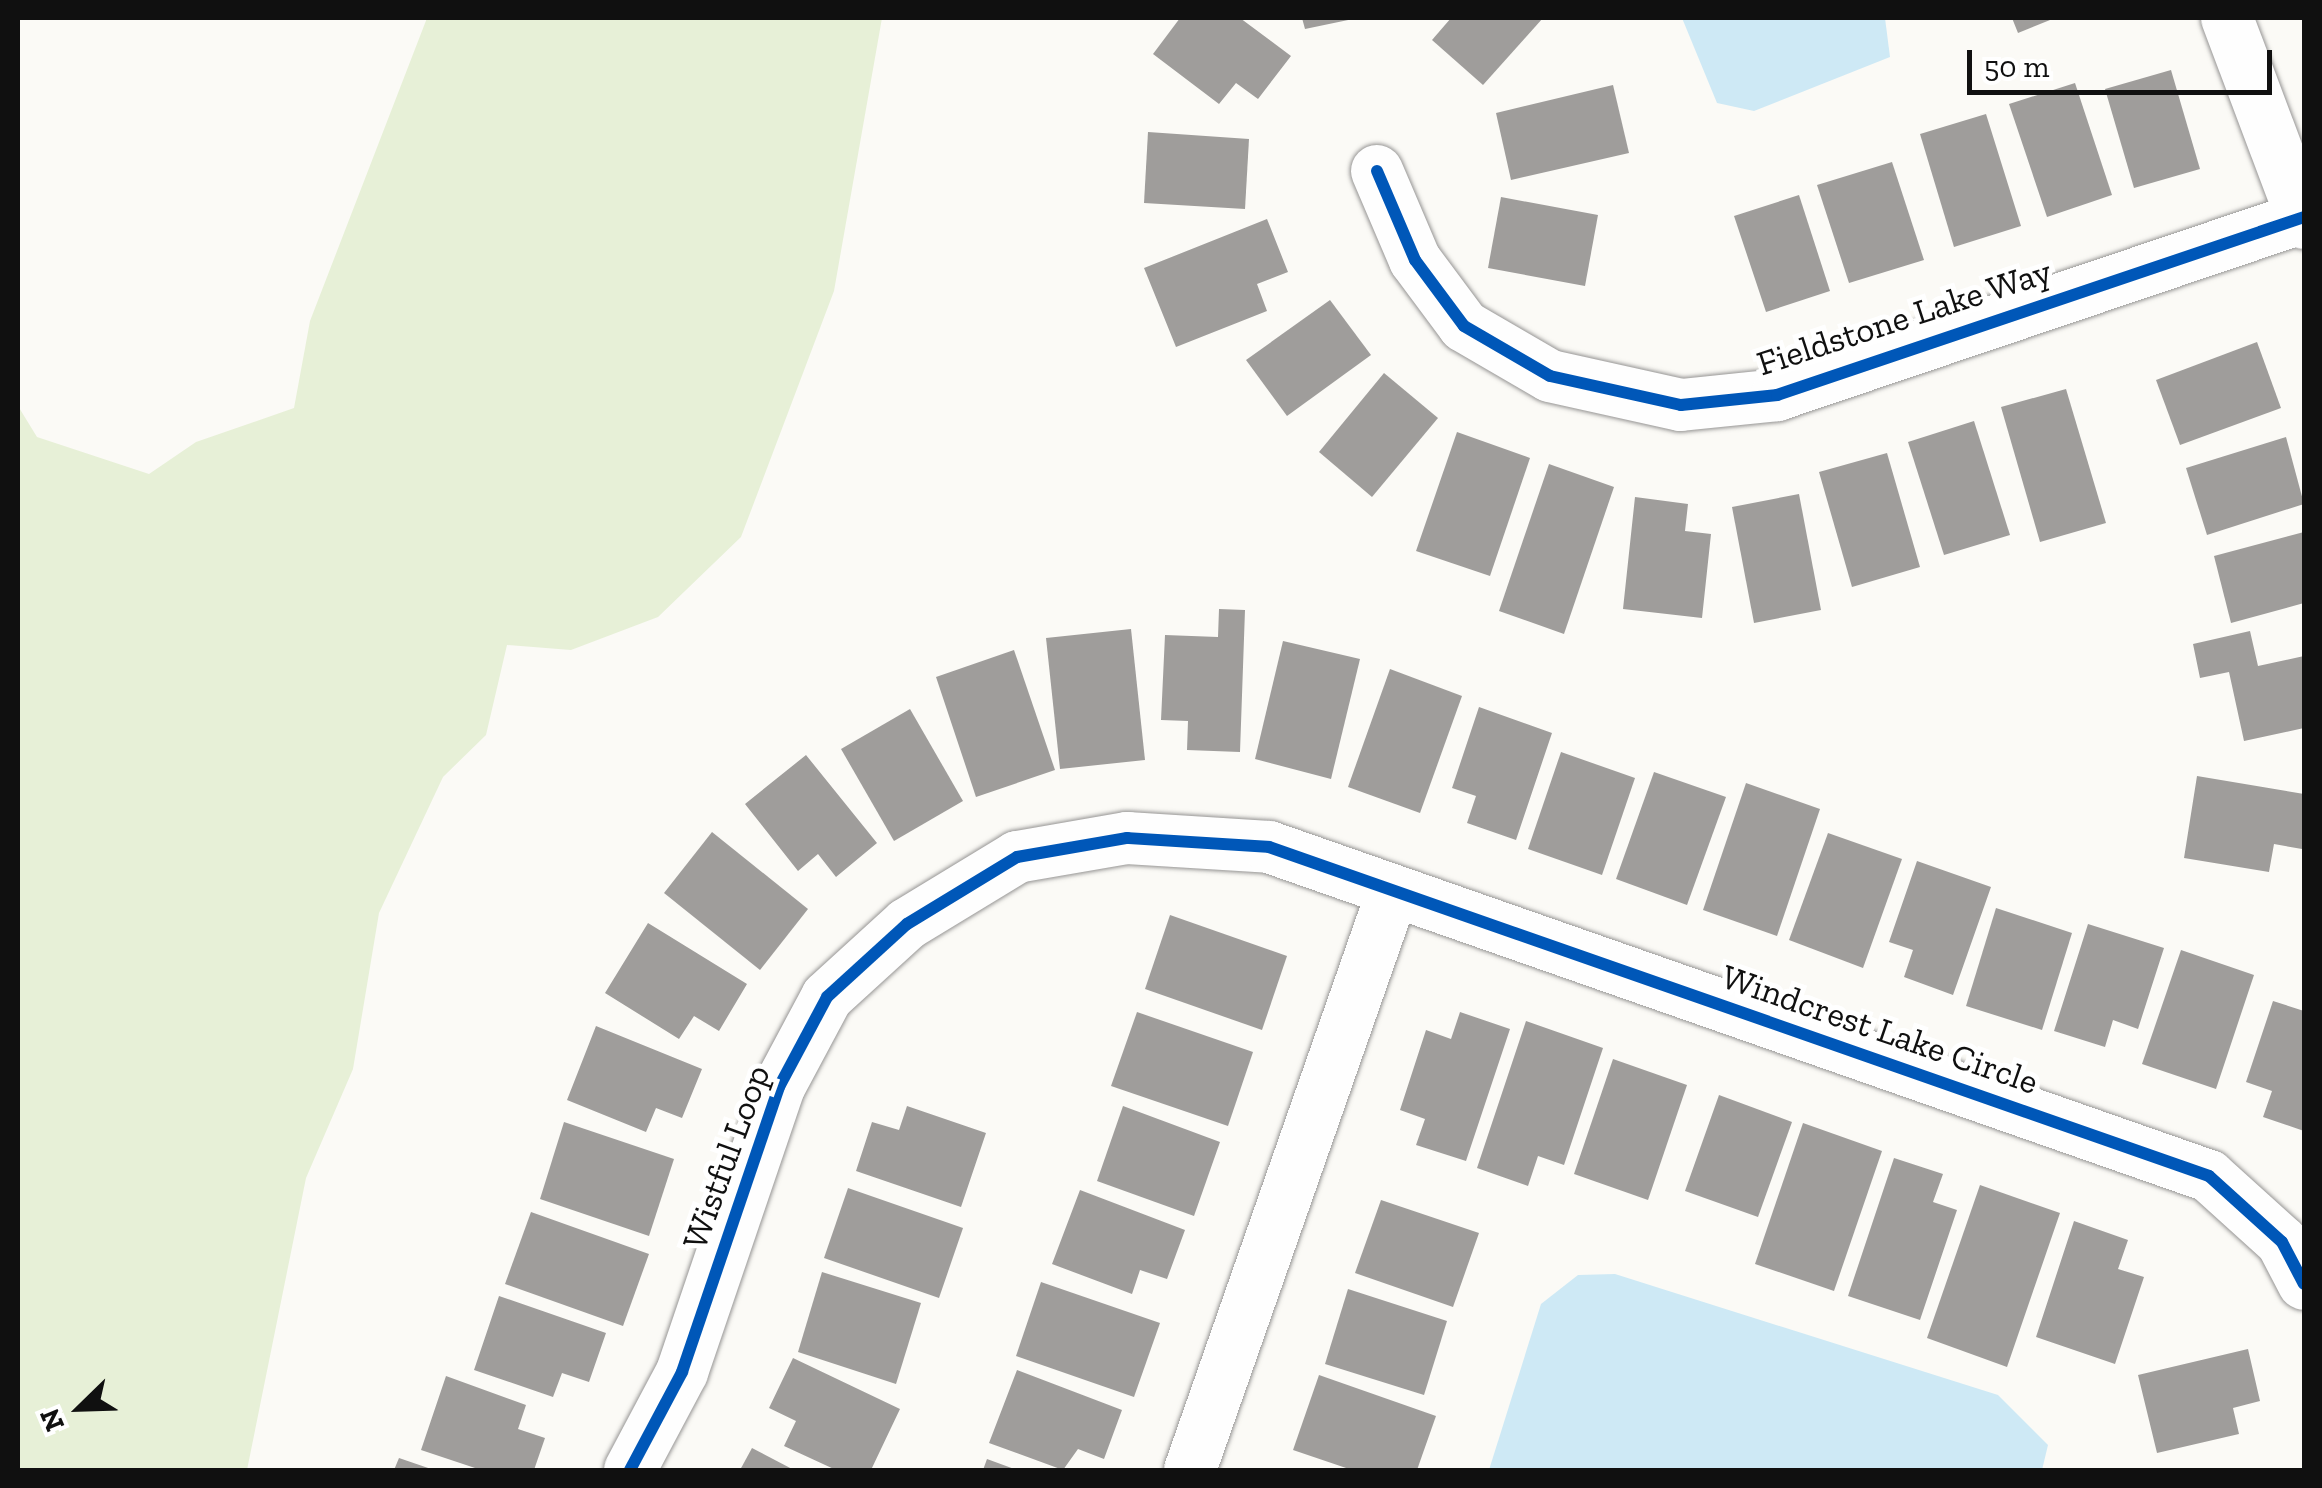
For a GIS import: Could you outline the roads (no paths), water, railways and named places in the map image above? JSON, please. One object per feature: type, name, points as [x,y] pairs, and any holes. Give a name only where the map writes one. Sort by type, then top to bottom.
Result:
[{"type":"street","points":[[2227,18],[2304,219]]},
{"type":"street","name":"Fieldstone Lake Way","points":[[1377,171],[1414,260],[1464,326],[1550,376],[1681,404],[1777,395],[2304,219]]},
{"type":"street","name":"Wistful Loop","points":[[630,1470],[682,1372],[779,1086],[827,996],[907,924],[1017,857],[1127,838],[1269,847],[1393,890]]},
{"type":"street","points":[[1190,1470],[1393,890]]},
{"type":"street","name":"Windcrest Lake Circle","points":[[1393,890],[2209,1176],[2282,1242],[2304,1284]]},
{"type":"water","points":[[1682,18],[1885,18],[1890,57],[1754,111],[1717,103]]},
{"type":"water","points":[[1615,1274],[1998,1395],[2048,1445],[2042,1470],[1489,1470],[1541,1304],[1578,1275]]}]
